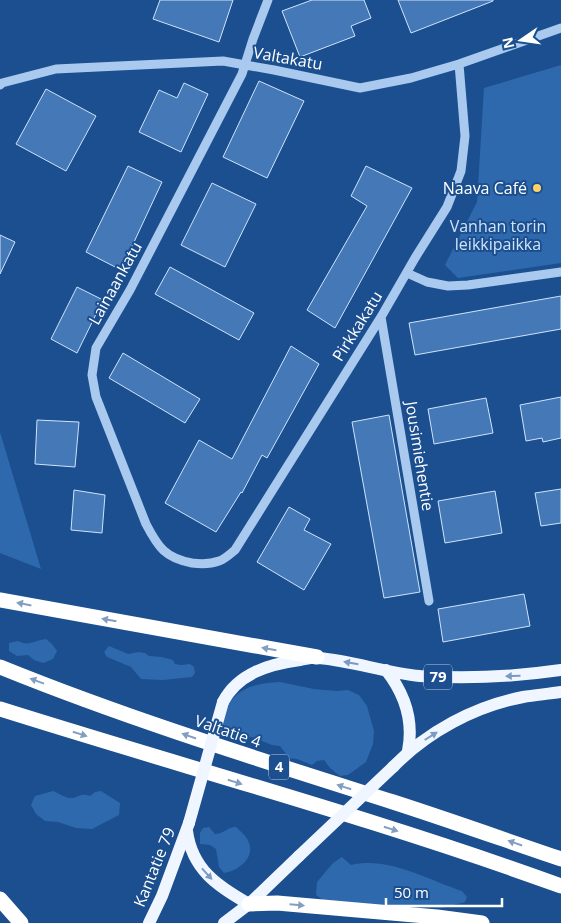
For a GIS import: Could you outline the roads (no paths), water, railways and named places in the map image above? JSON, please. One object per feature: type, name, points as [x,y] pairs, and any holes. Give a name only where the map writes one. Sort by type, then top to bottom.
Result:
[{"type":"highway","points":[[0,600],[317,658]]},
{"type":"highway","name":"Valtatie 4","points":[[0,667],[242,754],[404,805],[561,859]]},
{"type":"highway","name":"4","points":[[0,709],[390,829],[500,864],[561,886]]},
{"type":"highway","points":[[0,900],[21,923]]},
{"type":"highway","points":[[248,904],[277,903],[437,917],[482,923]]},
{"type":"main road","name":"79","points":[[188,827],[223,702],[228,692],[254,672],[285,662],[317,658],[418,675],[518,676],[561,670]]},
{"type":"main road","points":[[386,670],[396,682],[407,709],[411,725],[408,751]]},
{"type":"main road","points":[[224,923],[248,904],[408,751],[468,715],[522,697],[561,692]]},
{"type":"main road","points":[[188,827],[192,853],[199,865],[213,881],[248,904]]},
{"type":"main road","name":"Kantatie 79","points":[[149,923],[162,896],[188,827]]},
{"type":"street","name":"Lainaankatu","points":[[199,564],[177,560],[164,552],[154,540],[96,397],[92,375],[93,362],[96,348],[130,290],[242,74],[268,0]]},
{"type":"street","name":"Valtakatu","points":[[1,84],[56,69],[223,61],[360,88],[411,78],[458,64],[561,28]]},
{"type":"street","name":"Pirkkakatu","points":[[199,564],[219,562],[236,550],[382,317],[447,207],[461,171],[465,136],[458,64]]},
{"type":"street","points":[[407,273],[427,282],[448,286],[468,286],[561,272]]},
{"type":"street","name":"Jousimiehentie","points":[[382,317],[429,601]]},
{"type":"place","name":"Naava Café","points":[[537,188]]},
{"type":"park label","name":"Vanhan torin leikkipaikka","points":[[498,235]]}]
